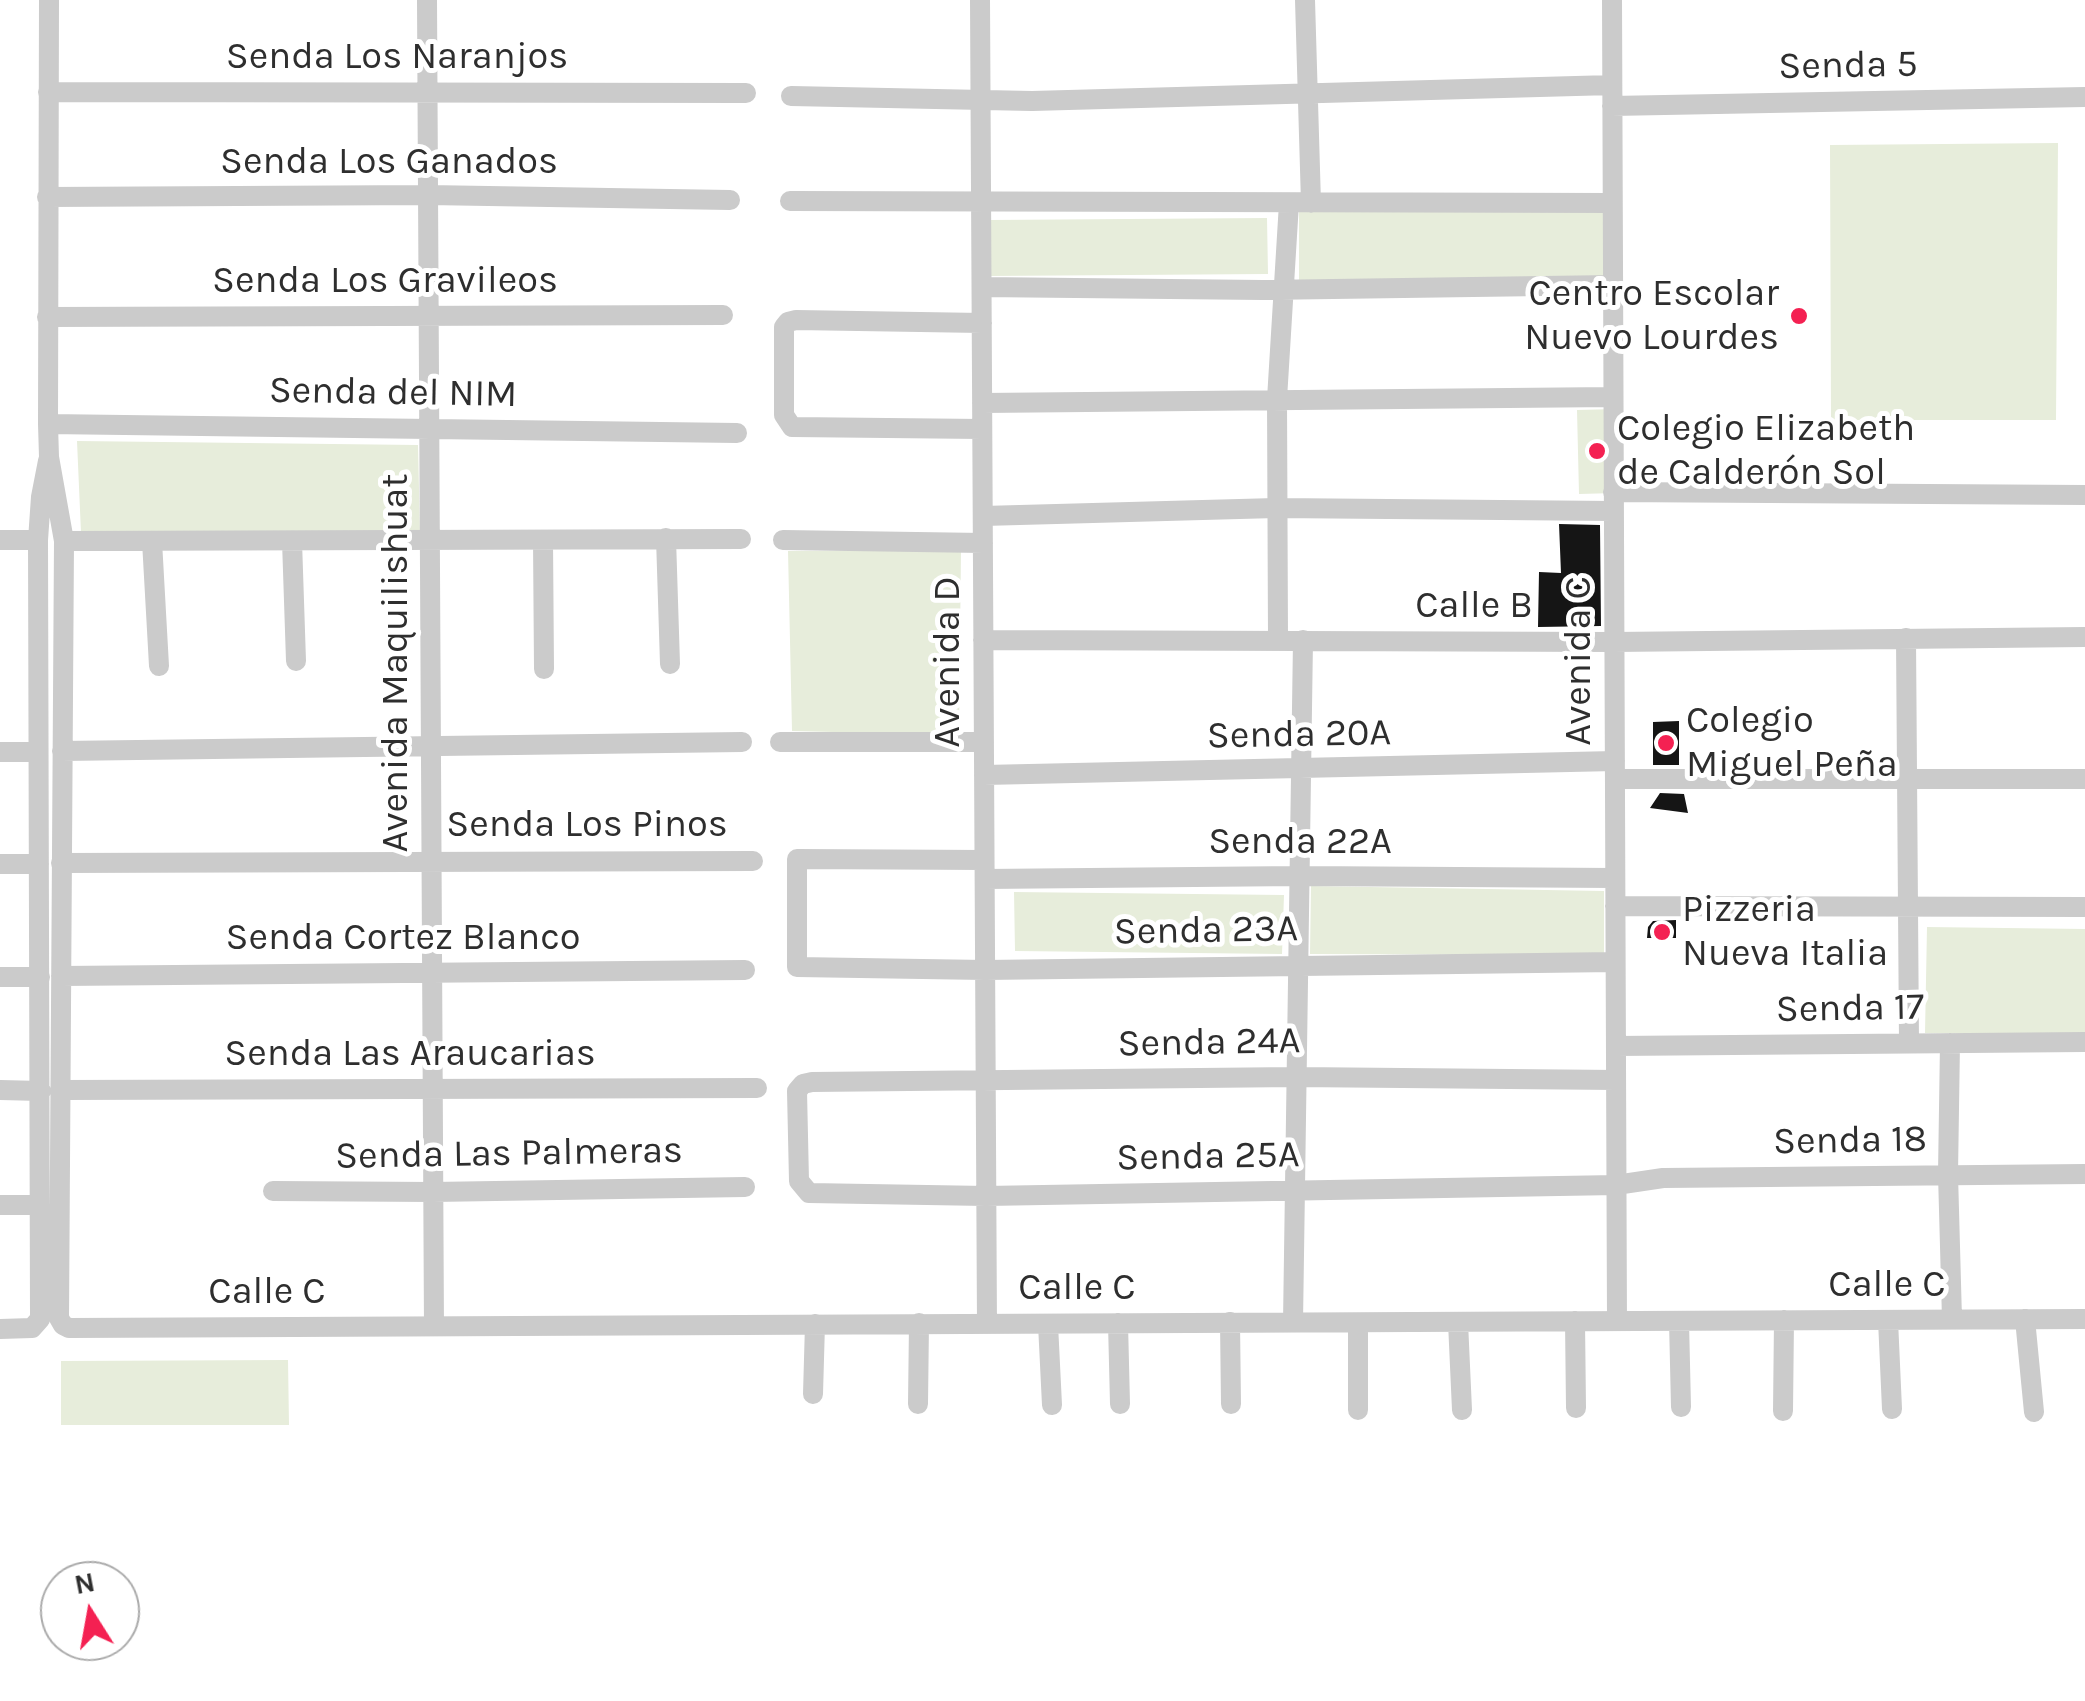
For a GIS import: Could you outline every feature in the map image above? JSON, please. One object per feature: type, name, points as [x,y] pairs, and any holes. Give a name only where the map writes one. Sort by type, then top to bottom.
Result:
[{"type":"street","points":[[49,0],[48,424],[49,457],[64,541],[62,752],[50,864]]},
{"type":"street","name":"Avenida Maquilishuat","points":[[427,0],[434,1326]]},
{"type":"street","name":"Avenida D","points":[[980,0],[987,1324]]},
{"type":"street","points":[[1304,0],[1311,203]]},
{"type":"street","name":"Avenida C","points":[[1612,0],[1617,1321]]},
{"type":"street","name":"Senda Los Naranjos","points":[[48,92],[746,93]]},
{"type":"street","name":"Senda 5","points":[[791,96],[981,100],[1306,95],[2085,96]]},
{"type":"street","name":"Senda Los Ganados","points":[[47,197],[428,195],[730,200]]},
{"type":"street","points":[[790,201],[1612,203]]},
{"type":"street","points":[[1278,640],[1278,399],[1288,202]]},
{"type":"street","points":[[982,287],[1613,285]]},
{"type":"street","name":"Senda Los Gravileos","points":[[47,317],[723,315]]},
{"type":"street","points":[[982,323],[788,322],[784,328],[786,423],[792,428],[982,429]]},
{"type":"street","points":[[982,403],[1613,397]]},
{"type":"street","name":"Senda del NIM","points":[[48,424],[737,433]]},
{"type":"street","points":[[0,1329],[32,1328],[40,1318],[40,1205],[51,1090],[50,864],[38,752],[38,540],[40,497],[49,457]]},
{"type":"street","points":[[983,516],[2085,495]]},
{"type":"street","points":[[666,538],[670,664]]},
{"type":"street","points":[[64,541],[741,539]]},
{"type":"street","points":[[0,540],[38,540]]},
{"type":"street","points":[[542,540],[544,669]]},
{"type":"street","points":[[783,540],[983,543]]},
{"type":"street","points":[[152,541],[158,666]]},
{"type":"street","points":[[292,541],[296,661]]},
{"type":"street","name":"Calle B","points":[[984,640],[1614,642],[2085,637]]},
{"type":"street","points":[[1906,638],[1909,1043]]},
{"type":"street","points":[[1292,1322],[1303,640]]},
{"type":"street","points":[[62,752],[742,742]]},
{"type":"street","points":[[780,742],[984,742]]},
{"type":"street","points":[[0,752],[38,752]]},
{"type":"street","name":"Senda 20A","points":[[984,775],[1615,770],[2085,779]]},
{"type":"street","name":"Senda 22A","points":[[797,967],[797,859],[984,869],[1615,878]]},
{"type":"street","name":"Senda Los Pinos","points":[[0,864],[753,861]]},
{"type":"street","points":[[1615,906],[2085,907]]},
{"type":"street","name":"Senda 23A","points":[[797,967],[985,970],[1616,962]]},
{"type":"street","name":"Senda Cortez Blanco","points":[[0,977],[745,970]]},
{"type":"street","name":"Senda 17","points":[[1616,1046],[2085,1042]]},
{"type":"street","points":[[1950,1043],[1952,1319]]},
{"type":"street","name":"Senda 24A","points":[[802,1188],[797,1091],[802,1084],[1296,1077],[1616,1080]]},
{"type":"street","name":"Senda Las Araucarias","points":[[0,1090],[757,1088]]},
{"type":"street","name":"Calle C","points":[[51,1090],[59,1318],[70,1328],[2085,1319]]},
{"type":"street","name":"Senda 18","points":[[1616,1185],[1664,1178],[2085,1174]]},
{"type":"street","name":"Senda 25A","points":[[802,1188],[808,1193],[986,1196],[1616,1185]]},
{"type":"street","name":"Senda Las Palmeras","points":[[273,1191],[745,1187]]},
{"type":"street","points":[[0,1205],[40,1205]]},
{"type":"street","points":[[2025,1319],[2034,1412]]},
{"type":"street","points":[[1783,1412],[1784,1320]]},
{"type":"street","points":[[1888,1320],[1892,1409]]},
{"type":"street","points":[[1575,1321],[1576,1408]]},
{"type":"street","points":[[1679,1321],[1680,1407]]},
{"type":"street","points":[[1230,1322],[1231,1404]]},
{"type":"street","points":[[1458,1322],[1462,1410]]},
{"type":"street","points":[[918,1404],[919,1323]]},
{"type":"street","points":[[1118,1323],[1120,1404]]},
{"type":"street","points":[[1358,1323],[1358,1410]]},
{"type":"street","points":[[813,1394],[815,1324]]},
{"type":"street","points":[[1048,1324],[1052,1405]]},
{"type":"green space","points":[[2058,143],[2056,420],[1831,420],[1830,145]]},
{"type":"green space","points":[[1606,209],[1605,278],[1299,282],[1299,211]]},
{"type":"green space","points":[[1267,218],[1268,274],[989,276],[989,220]]},
{"type":"green space","name":"Colegio Elizabeth de Calderón Sol","points":[[1617,409],[1616,493],[1579,494],[1577,410]]},
{"type":"green space","points":[[77,441],[418,445],[420,533],[81,533]]},
{"type":"green space","points":[[961,550],[959,735],[792,731],[788,551]]},
{"type":"green space","points":[[1311,886],[1604,891],[1604,955],[1310,954]]},
{"type":"green space","points":[[1014,892],[1284,895],[1282,954],[1015,951]]},
{"type":"green space","points":[[1927,927],[2085,929],[2085,1034],[1925,1033]]},
{"type":"green space","points":[[288,1360],[289,1425],[61,1425],[61,1361]]},
{"type":"building","name":"Colegio Elizabeth de Calderón Sol","points":[[1559,524],[1600,525],[1601,626],[1538,627],[1539,572],[1561,573]]},
{"type":"building","name":"Colegio Miguel Peña","points":[[1679,721],[1679,765],[1653,765],[1653,722]]},
{"type":"building","points":[[1660,793],[1684,794],[1688,813],[1650,808]]},
{"type":"building","name":"Pizzeria Nueva Italia","points":[[1676,920],[1676,938],[1647,938],[1653,921]]},
{"type":"place","name":"Centro Escolar Nuevo Lourdes","points":[[1799,316]]},
{"type":"place","name":"Colegio Elizabeth de Calderón Sol","points":[[1597,451]]},
{"type":"place","name":"Colegio Miguel Peña","points":[[1666,743]]},
{"type":"place","name":"Pizzeria Nueva Italia","points":[[1662,932]]}]
